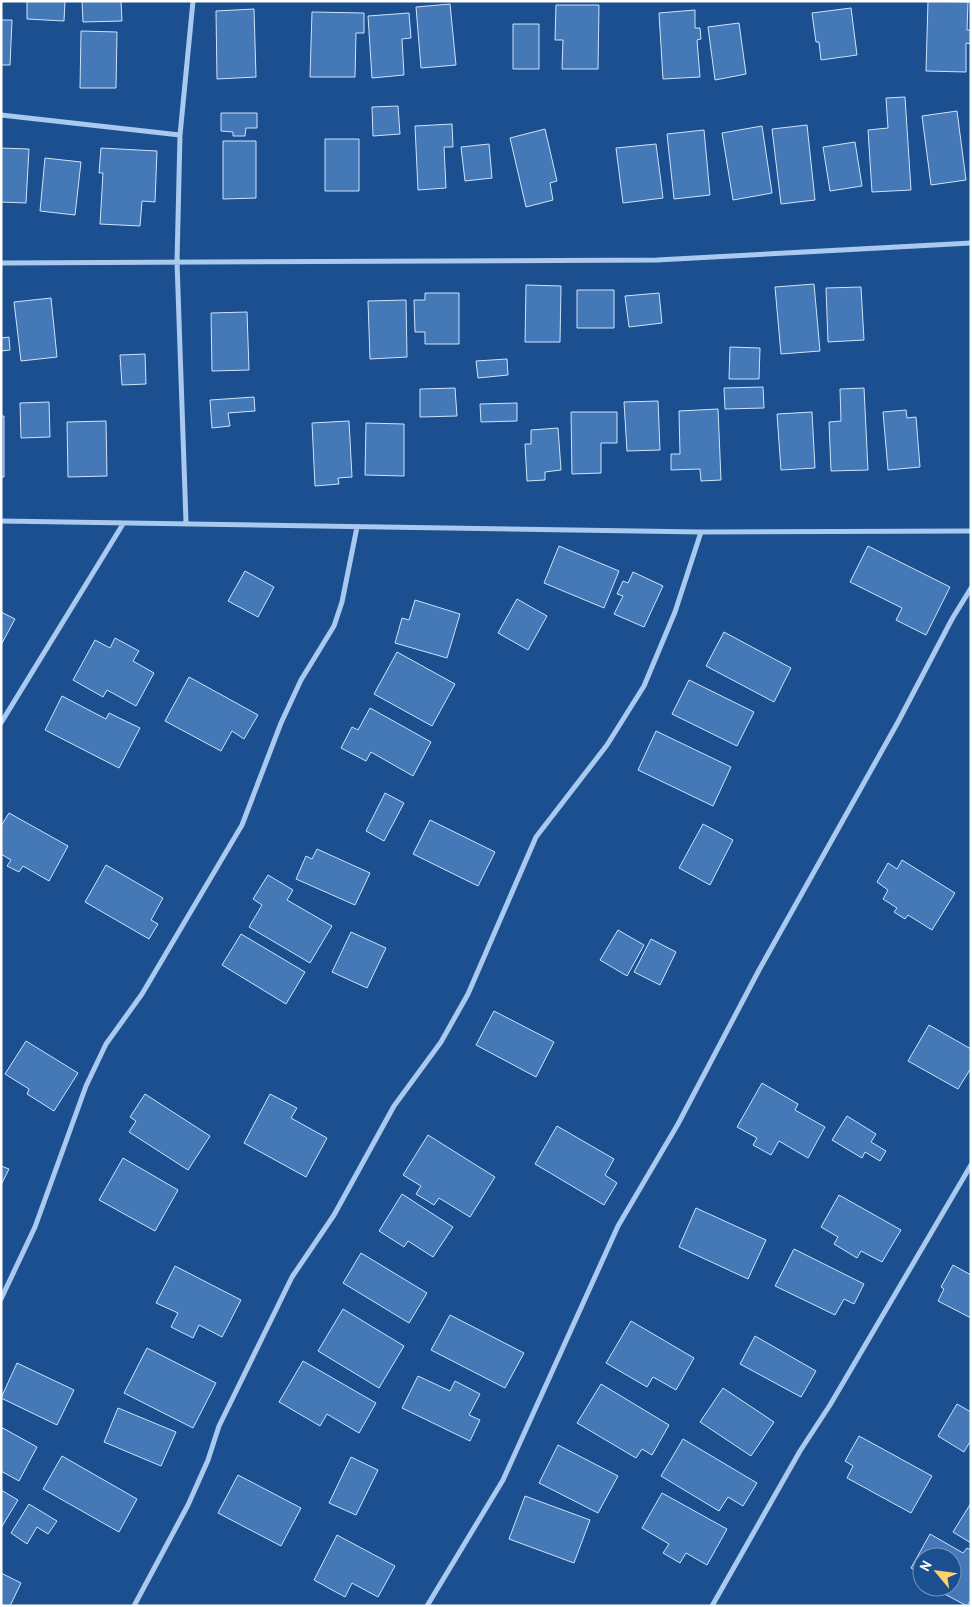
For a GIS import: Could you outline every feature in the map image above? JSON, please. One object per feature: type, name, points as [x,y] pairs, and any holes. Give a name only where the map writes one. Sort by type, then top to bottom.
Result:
[{"type":"street","points":[[186,522],[177,262],[180,135],[193,1]]},
{"type":"street","points":[[1,115],[180,135]]},
{"type":"street","points":[[1,263],[657,260],[971,244]]},
{"type":"street","points":[[1,521],[123,524],[186,522],[357,527],[701,532],[971,530]]},
{"type":"street","points":[[1,723],[123,524]]},
{"type":"street","points":[[1,1300],[35,1226],[86,1086],[106,1044],[142,994],[242,825],[281,723],[301,680],[334,626],[342,602],[357,527]]},
{"type":"street","points":[[134,1606],[188,1505],[208,1460],[219,1426],[292,1277],[334,1215],[394,1106],[441,1042],[468,994],[536,836],[606,745],[644,686],[675,612],[701,532]]},
{"type":"street","points":[[427,1606],[502,1480],[618,1226],[678,1124],[758,970],[971,588]]},
{"type":"street","points":[[712,1606],[800,1451],[830,1405],[971,1165]]},
{"type":"building","points":[[27,1],[65,1],[64,21],[27,19]]},
{"type":"building","points":[[82,1],[121,1],[122,21],[83,22]]},
{"type":"building","points":[[928,1],[968,2],[967,30],[971,30],[971,44],[966,43],[966,72],[926,71]]},
{"type":"building","points":[[450,4],[456,65],[421,68],[416,7]]},
{"type":"building","points":[[556,5],[599,5],[598,69],[562,69],[563,40],[555,40]]},
{"type":"building","points":[[851,8],[857,55],[821,60],[819,42],[816,42],[812,13]]},
{"type":"building","points":[[254,9],[256,77],[217,79],[216,11]]},
{"type":"building","points":[[695,10],[695,28],[700,28],[701,39],[697,40],[700,77],[663,79],[659,13]]},
{"type":"building","points":[[312,12],[364,13],[364,33],[356,33],[355,77],[310,77]]},
{"type":"building","points":[[409,13],[411,38],[402,39],[404,75],[372,78],[368,16]]},
{"type":"building","points":[[1,20],[12,20],[10,65],[1,65]]},
{"type":"building","points":[[739,23],[746,74],[715,80],[708,27]]},
{"type":"building","points":[[513,24],[539,24],[539,69],[513,69]]},
{"type":"building","points":[[81,31],[117,32],[116,88],[80,88]]},
{"type":"building","points":[[905,97],[911,190],[872,192],[868,130],[888,128],[886,98]]},
{"type":"building","points":[[398,106],[400,134],[373,136],[372,107]]},
{"type":"building","points":[[957,111],[966,180],[931,185],[922,116]]},
{"type":"building","points":[[221,113],[257,113],[257,128],[246,128],[245,136],[233,136],[233,132],[221,131]]},
{"type":"building","points":[[452,124],[453,147],[444,147],[446,188],[418,190],[415,126]]},
{"type":"building","points":[[807,125],[815,200],[781,204],[772,129]]},
{"type":"building","points":[[762,126],[772,193],[733,200],[722,133]]},
{"type":"building","points":[[545,129],[557,181],[550,183],[553,200],[526,207],[510,138]]},
{"type":"building","points":[[704,130],[710,195],[674,199],[667,134]]},
{"type":"building","points":[[325,139],[359,139],[359,191],[325,191]]},
{"type":"building","points":[[223,141],[256,141],[256,198],[223,199]]},
{"type":"building","points":[[855,142],[862,186],[830,191],[823,147]]},
{"type":"building","points":[[489,144],[492,178],[465,181],[461,147]]},
{"type":"building","points":[[656,144],[663,198],[623,203],[616,148]]},
{"type":"building","points":[[1,148],[29,149],[26,203],[1,202]]},
{"type":"building","points":[[101,148],[157,151],[155,202],[142,201],[140,226],[100,224],[103,173],[99,173]]},
{"type":"building","points":[[45,158],[81,162],[75,215],[40,211]]},
{"type":"building","points":[[814,284],[820,351],[781,354],[775,287]]},
{"type":"building","points":[[526,285],[561,286],[560,342],[525,342]]},
{"type":"building","points":[[861,287],[864,340],[828,342],[826,288]]},
{"type":"building","points":[[577,290],[614,290],[614,328],[577,328]]},
{"type":"building","points":[[425,293],[459,293],[459,344],[425,344],[425,332],[415,332],[414,300],[425,300]]},
{"type":"building","points":[[659,293],[662,323],[629,327],[625,296]]},
{"type":"building","points":[[51,298],[57,357],[21,361],[14,302]]},
{"type":"building","points":[[406,300],[407,357],[370,359],[368,301]]},
{"type":"building","points":[[247,312],[249,370],[212,371],[211,313]]},
{"type":"building","points":[[1,333],[2,338],[9,337],[10,350],[1,351]]},
{"type":"building","points":[[730,347],[760,348],[759,379],[729,379]]},
{"type":"building","points":[[145,354],[146,384],[122,385],[120,355]]},
{"type":"building","points":[[507,359],[508,375],[478,378],[476,361]]},
{"type":"building","points":[[763,387],[764,408],[725,409],[724,388]]},
{"type":"building","points":[[455,388],[457,416],[420,417],[420,389]]},
{"type":"building","points":[[864,388],[868,470],[831,471],[829,422],[841,421],[840,389]]},
{"type":"building","points":[[254,397],[255,411],[228,413],[230,426],[212,428],[210,400]]},
{"type":"building","points":[[658,401],[660,450],[627,451],[624,402]]},
{"type":"building","points":[[49,402],[50,437],[21,438],[20,403]]},
{"type":"building","points":[[517,403],[517,421],[481,422],[480,404]]},
{"type":"building","points":[[718,409],[721,480],[701,481],[700,469],[671,470],[671,454],[680,454],[679,411]]},
{"type":"building","points":[[906,410],[907,418],[916,417],[920,467],[888,470],[883,412]]},
{"type":"building","points":[[571,412],[617,412],[617,443],[601,443],[601,473],[572,474]]},
{"type":"building","points":[[812,412],[815,468],[781,470],[777,414]]},
{"type":"building","points":[[1,416],[4,416],[4,477],[1,477]]},
{"type":"building","points":[[106,421],[107,476],[68,477],[67,422]]},
{"type":"building","points":[[349,421],[352,477],[338,478],[339,484],[315,486],[312,423]]},
{"type":"building","points":[[366,423],[404,424],[404,476],[365,475]]},
{"type":"building","points":[[558,428],[561,470],[545,472],[545,480],[527,481],[525,444],[531,444],[531,430]]},
{"type":"building","points":[[559,546],[619,571],[604,608],[544,583]]},
{"type":"building","points":[[868,546],[950,587],[926,635],[896,620],[902,608],[850,582]]},
{"type":"building","points":[[245,571],[274,587],[258,617],[228,601]]},
{"type":"building","points":[[633,572],[663,586],[644,627],[614,614],[623,596],[617,594],[623,581],[628,583]]},
{"type":"building","points":[[517,599],[547,616],[528,650],[498,633]]},
{"type":"building","points":[[415,600],[460,614],[447,658],[395,643],[402,618],[409,620]]},
{"type":"building","points":[[1,612],[15,619],[1,645]]},
{"type":"building","points":[[724,632],[791,668],[774,702],[706,666]]},
{"type":"building","points":[[115,638],[139,651],[133,661],[154,673],[136,706],[107,690],[103,697],[73,680],[95,640],[110,648]]},
{"type":"building","points":[[397,652],[455,684],[432,726],[374,694]]},
{"type":"building","points":[[189,677],[258,715],[244,739],[232,731],[221,751],[165,721]]},
{"type":"building","points":[[689,680],[754,712],[737,746],[672,714]]},
{"type":"building","points":[[62,696],[106,719],[109,713],[140,728],[119,768],[45,730]]},
{"type":"building","points":[[370,708],[431,742],[413,776],[371,752],[366,761],[341,748],[352,727],[358,730]]},
{"type":"building","points":[[656,731],[731,767],[713,806],[638,770]]},
{"type":"building","points":[[385,793],[404,803],[384,841],[366,831]]},
{"type":"building","points":[[9,813],[68,846],[49,881],[23,866],[19,872],[7,866],[11,860],[1,854],[1,826]]},
{"type":"building","points":[[430,820],[495,852],[478,886],[413,854]]},
{"type":"building","points":[[703,824],[733,840],[710,885],[679,868]]},
{"type":"building","points":[[317,849],[370,873],[355,905],[296,879],[306,856],[312,859]]},
{"type":"building","points":[[902,860],[955,893],[932,930],[908,915],[905,919],[894,912],[897,908],[883,899],[888,890],[877,882],[888,863],[897,869]]},
{"type":"building","points":[[106,865],[163,898],[151,920],[158,924],[149,939],[85,902]]},
{"type":"building","points":[[268,875],[293,890],[287,900],[332,926],[310,963],[249,927],[262,905],[253,899]]},
{"type":"building","points":[[618,930],[644,945],[627,976],[600,960]]},
{"type":"building","points":[[351,932],[386,948],[367,988],[332,972]]},
{"type":"building","points":[[241,934],[305,972],[286,1004],[222,965]]},
{"type":"building","points":[[651,939],[676,952],[660,985],[634,972]]},
{"type":"building","points":[[494,1011],[554,1042],[536,1077],[476,1045]]},
{"type":"building","points":[[929,1025],[971,1049],[971,1068],[958,1089],[908,1061]]},
{"type":"building","points":[[26,1041],[78,1073],[54,1111],[27,1094],[29,1089],[5,1074]]},
{"type":"building","points":[[762,1083],[798,1104],[795,1110],[825,1127],[808,1158],[779,1141],[771,1155],[753,1145],[757,1138],[737,1127]]},
{"type":"building","points":[[145,1094],[210,1136],[188,1170],[129,1132],[136,1121],[130,1117]]},
{"type":"building","points":[[270,1094],[297,1108],[291,1118],[327,1138],[306,1177],[244,1143]]},
{"type":"building","points":[[847,1116],[876,1134],[871,1142],[886,1151],[880,1161],[865,1152],[862,1158],[832,1140]]},
{"type":"building","points":[[557,1126],[614,1159],[605,1175],[617,1183],[604,1205],[535,1164]]},
{"type":"building","points":[[428,1135],[495,1177],[470,1217],[439,1198],[434,1205],[416,1194],[421,1186],[403,1175]]},
{"type":"building","points":[[123,1158],[178,1190],[155,1231],[99,1200]]},
{"type":"building","points":[[1,1166],[9,1169],[1,1185]]},
{"type":"building","points":[[402,1194],[453,1227],[433,1257],[408,1241],[404,1247],[379,1231]]},
{"type":"building","points":[[839,1195],[901,1230],[882,1262],[861,1251],[857,1258],[834,1244],[838,1237],[821,1227]]},
{"type":"building","points":[[696,1208],[766,1240],[748,1279],[679,1247]]},
{"type":"building","points":[[794,1249],[864,1284],[854,1304],[844,1299],[835,1315],[775,1286]]},
{"type":"building","points":[[361,1253],[427,1293],[409,1323],[343,1283]]},
{"type":"building","points":[[953,1265],[971,1275],[971,1318],[938,1301],[944,1289],[941,1287]]},
{"type":"building","points":[[175,1266],[241,1300],[222,1337],[199,1325],[193,1338],[171,1327],[178,1313],[156,1303]]},
{"type":"building","points":[[343,1309],[404,1346],[379,1388],[318,1351]]},
{"type":"building","points":[[450,1315],[524,1353],[505,1388],[431,1350]]},
{"type":"building","points":[[631,1321],[694,1358],[676,1390],[653,1377],[647,1387],[606,1363]]},
{"type":"building","points":[[755,1336],[816,1371],[801,1397],[740,1364]]},
{"type":"building","points":[[147,1348],[216,1383],[193,1428],[124,1393]]},
{"type":"building","points":[[303,1361],[376,1403],[359,1433],[327,1414],[320,1426],[279,1402]]},
{"type":"building","points":[[17,1363],[74,1390],[57,1425],[1,1398]]},
{"type":"building","points":[[418,1376],[450,1391],[455,1381],[480,1394],[469,1415],[480,1420],[470,1441],[402,1408]]},
{"type":"building","points":[[601,1384],[669,1425],[652,1455],[642,1449],[636,1458],[577,1423]]},
{"type":"building","points":[[723,1388],[774,1422],[751,1456],[700,1422]]},
{"type":"building","points":[[957,1404],[971,1412],[971,1440],[964,1452],[938,1436]]},
{"type":"building","points":[[118,1408],[176,1432],[161,1466],[104,1442]]},
{"type":"building","points":[[1,1427],[37,1447],[19,1481],[1,1471]]},
{"type":"building","points":[[859,1436],[932,1476],[911,1513],[847,1478],[853,1466],[845,1461]]},
{"type":"building","points":[[683,1439],[757,1483],[743,1506],[728,1497],[719,1511],[661,1476]]},
{"type":"building","points":[[558,1445],[618,1476],[598,1513],[539,1483]]},
{"type":"building","points":[[62,1456],[137,1499],[119,1532],[43,1489]]},
{"type":"building","points":[[351,1457],[378,1470],[356,1515],[329,1503]]},
{"type":"building","points":[[238,1475],[301,1508],[281,1546],[218,1513]]},
{"type":"building","points":[[1,1490],[18,1500],[1,1528]]},
{"type":"building","points":[[662,1493],[727,1529],[707,1565],[686,1553],[680,1563],[663,1553],[669,1544],[642,1528]]},
{"type":"building","points":[[525,1496],[590,1520],[574,1563],[509,1539]]},
{"type":"building","points":[[971,1503],[971,1543],[953,1532]]},
{"type":"building","points":[[29,1504],[57,1521],[48,1534],[37,1527],[27,1544],[11,1533]]},
{"type":"building","points":[[930,1534],[953,1547],[923,1547]]},
{"type":"building","points":[[337,1535],[395,1566],[378,1597],[352,1583],[345,1597],[314,1580]]},
{"type":"building","points":[[967,1548],[971,1550],[971,1600],[967,1606],[950,1597],[962,1597],[962,1552]]},
{"type":"building","points":[[1,1573],[21,1583],[10,1606],[1,1606]]}]
